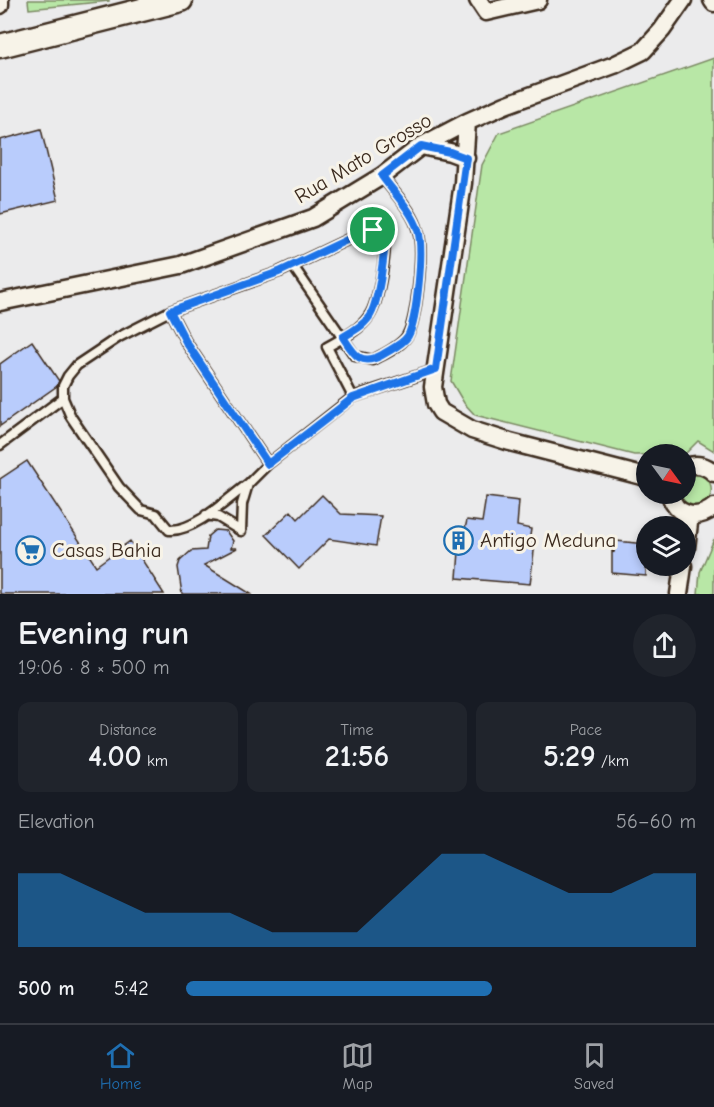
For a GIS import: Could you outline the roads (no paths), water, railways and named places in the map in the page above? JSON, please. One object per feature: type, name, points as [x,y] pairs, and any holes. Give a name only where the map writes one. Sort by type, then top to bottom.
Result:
[{"type":"street","points":[[0,0],[0,6]]},
{"type":"street","points":[[0,46],[182,0]]},
{"type":"street","points":[[482,6],[538,0]]},
{"type":"street","name":"Rua Mato Grosso","points":[[0,302],[181,265],[313,218],[382,176],[421,146],[467,122],[505,105],[614,65],[643,51],[662,30],[683,0]]},
{"type":"street","points":[[467,122],[466,158],[436,369],[434,396],[441,412],[449,419],[472,430],[636,474]]},
{"type":"street","points":[[421,146],[466,158]]},
{"type":"street","points":[[696,465],[704,466],[714,473]]},
{"type":"street","points":[[675,504],[690,515],[706,513],[714,507]]},
{"type":"street","points":[[679,594],[682,576]]},
{"type":"lane","points":[[293,266],[355,356],[373,360],[402,343],[412,325],[418,288],[419,231],[382,176]]},
{"type":"lane","points":[[353,398],[327,347],[370,316],[384,260],[385,238],[383,233],[368,230],[293,266],[170,311],[119,337],[77,365],[63,386],[63,398],[71,417],[119,487],[141,510],[156,514],[169,530],[177,531],[206,515],[248,484],[268,464],[353,398],[436,369]]},
{"type":"lane","points":[[170,311],[186,342],[268,464]]},
{"type":"lane","points":[[0,445],[63,398]]},
{"type":"lane","points":[[206,515],[218,517],[241,531],[242,504],[248,484]]},
{"type":"place","name":"Antigo Meduna","points":[[459,540]]},
{"type":"place","name":"Casas Bahia","points":[[31,550]]}]
